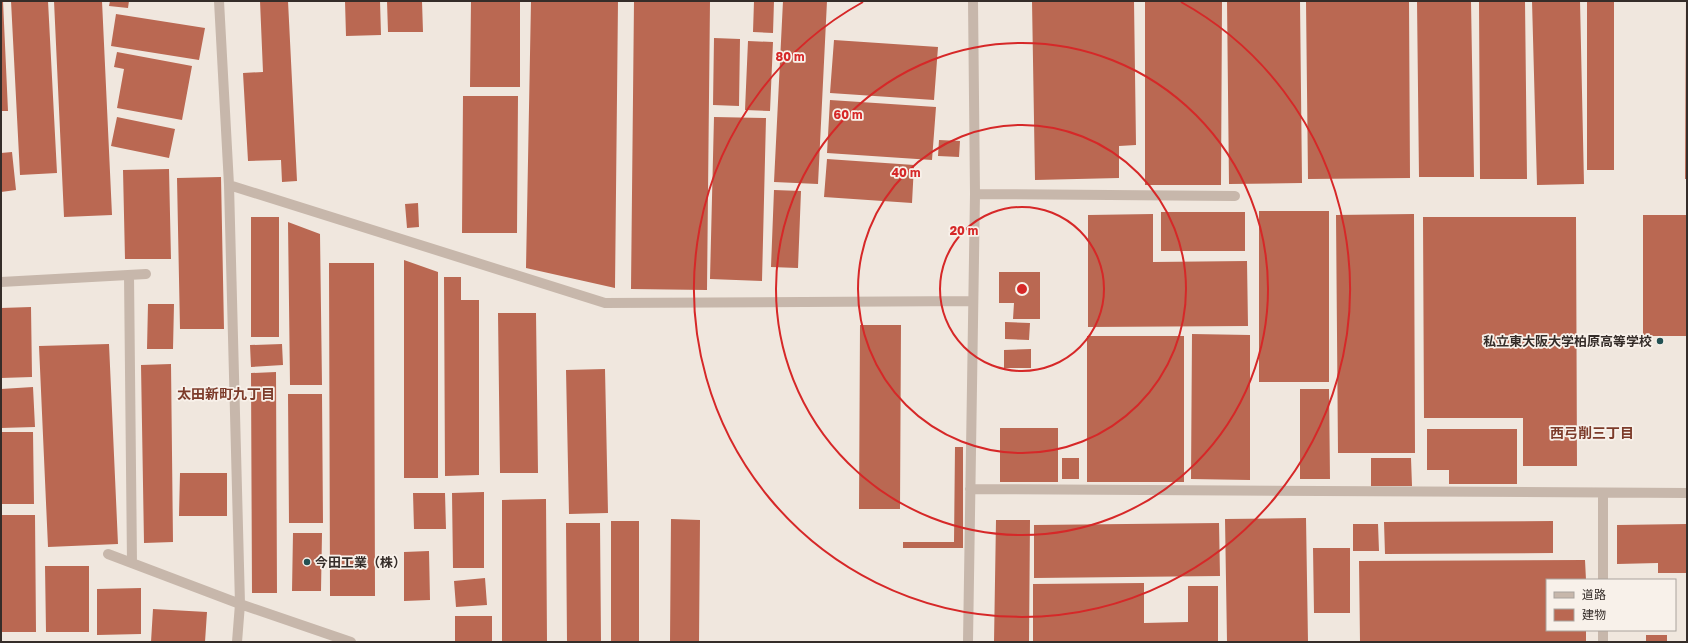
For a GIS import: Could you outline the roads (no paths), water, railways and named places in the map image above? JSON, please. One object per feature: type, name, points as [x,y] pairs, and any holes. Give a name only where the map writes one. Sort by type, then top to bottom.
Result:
[{"type":"street","points":[[219,1],[229,185],[240,604],[237,642]]},
{"type":"street","points":[[968,642],[975,194],[973,1]]},
{"type":"street","points":[[229,185],[605,303],[973,301]]},
{"type":"street","points":[[975,194],[1235,196]]},
{"type":"street","points":[[1,282],[146,274]]},
{"type":"street","points":[[129,275],[132,563]]},
{"type":"street","points":[[970,489],[1687,493]]},
{"type":"street","points":[[1603,492],[1603,579]]},
{"type":"street","points":[[108,554],[240,604],[351,642]]},
{"type":"street","points":[[1603,631],[1603,642]]},
{"type":"place","name":"私立東大阪大学柏原高等学校","points":[[1660,341]]},
{"type":"place","name":"今田工業（株）","points":[[307,562]]},
{"type":"district","name":"太田新町九丁目","points":[[226,394]]},
{"type":"district","name":"西弓削三丁目","points":[[1592,433]]}]
